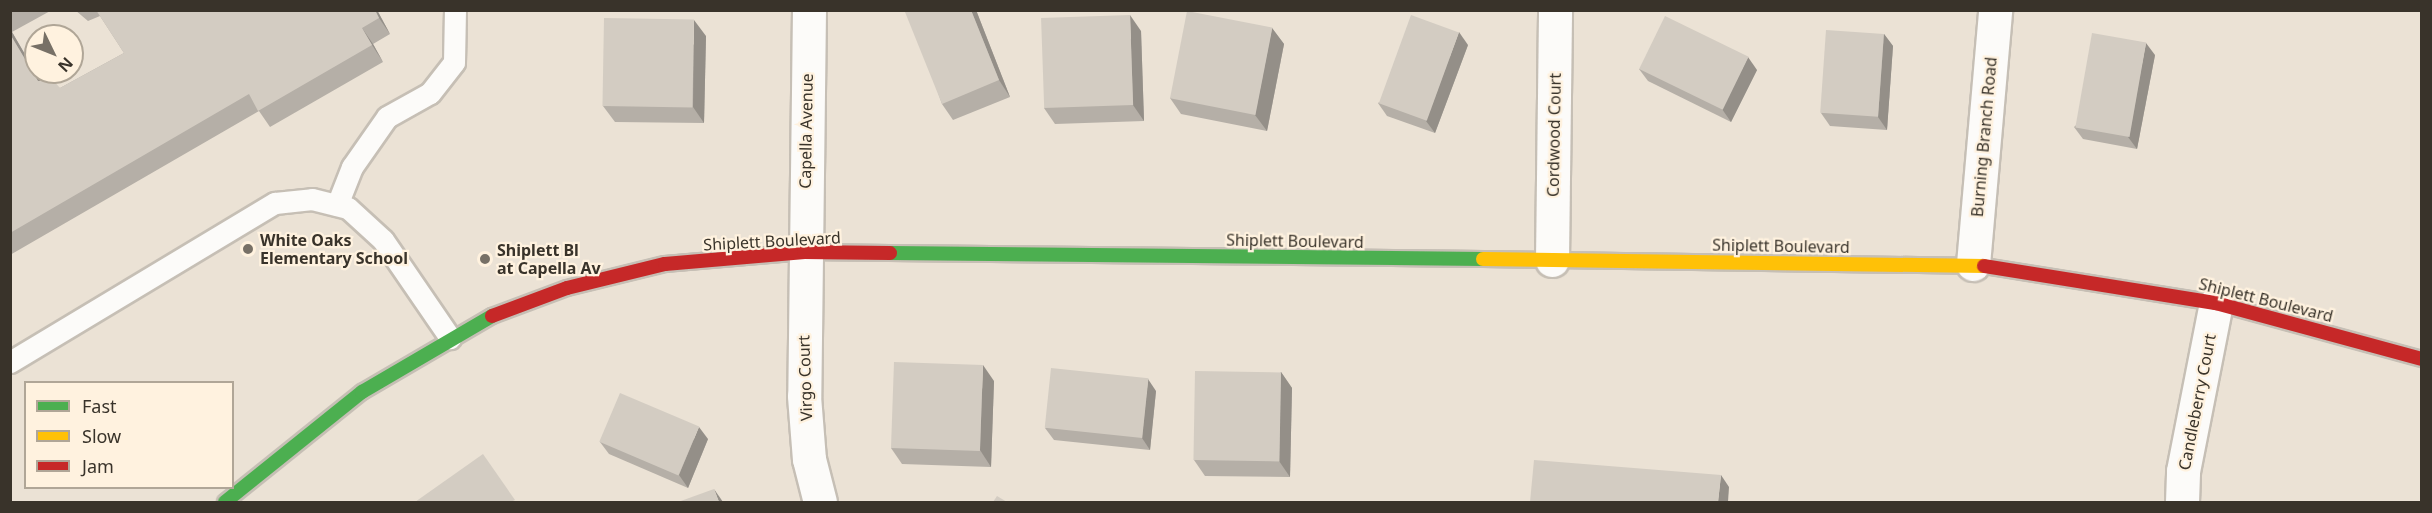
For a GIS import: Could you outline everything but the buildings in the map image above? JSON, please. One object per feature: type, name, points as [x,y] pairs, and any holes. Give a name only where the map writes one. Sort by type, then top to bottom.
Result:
[{"type":"street","name":"Capella Avenue","points":[[804,252],[809,10]]},
{"type":"street","name":"Cordwood Court","points":[[1552,260],[1555,10]]},
{"type":"street","name":"Burning Branch Road","points":[[1973,264],[1995,10]]},
{"type":"street","name":"Shiplett Boulevard","points":[[225,502],[362,392],[450,338],[491,316],[665,264],[804,252],[1973,264],[2216,303],[2421,360]]},
{"type":"street","name":"Virgo Court","points":[[804,252],[804,396],[809,459],[820,502]]},
{"type":"street","name":"Candleberry Court","points":[[2182,502],[2182,471],[2216,303]]},
{"type":"lane","points":[[338,205],[352,168],[387,117],[430,93],[454,62],[455,10]]},
{"type":"lane","points":[[10,362],[274,203],[312,199],[338,205],[383,240],[450,338]]},
{"type":"traffic: fast","points":[[890,253],[1483,259]]},
{"type":"traffic: fast","points":[[225,502],[362,392],[492,316]]},
{"type":"traffic: slow","points":[[1483,259],[1984,266]]},
{"type":"traffic: jam","points":[[492,316],[567,288],[665,264],[804,252],[890,253]]},
{"type":"traffic: jam","points":[[1984,266],[2216,303],[2422,359]]},
{"type":"place","name":"White Oaks Elementary School","points":[[248,249]]},
{"type":"place","name":"Shiplett Bl at Capella Av","points":[[485,259]]}]
